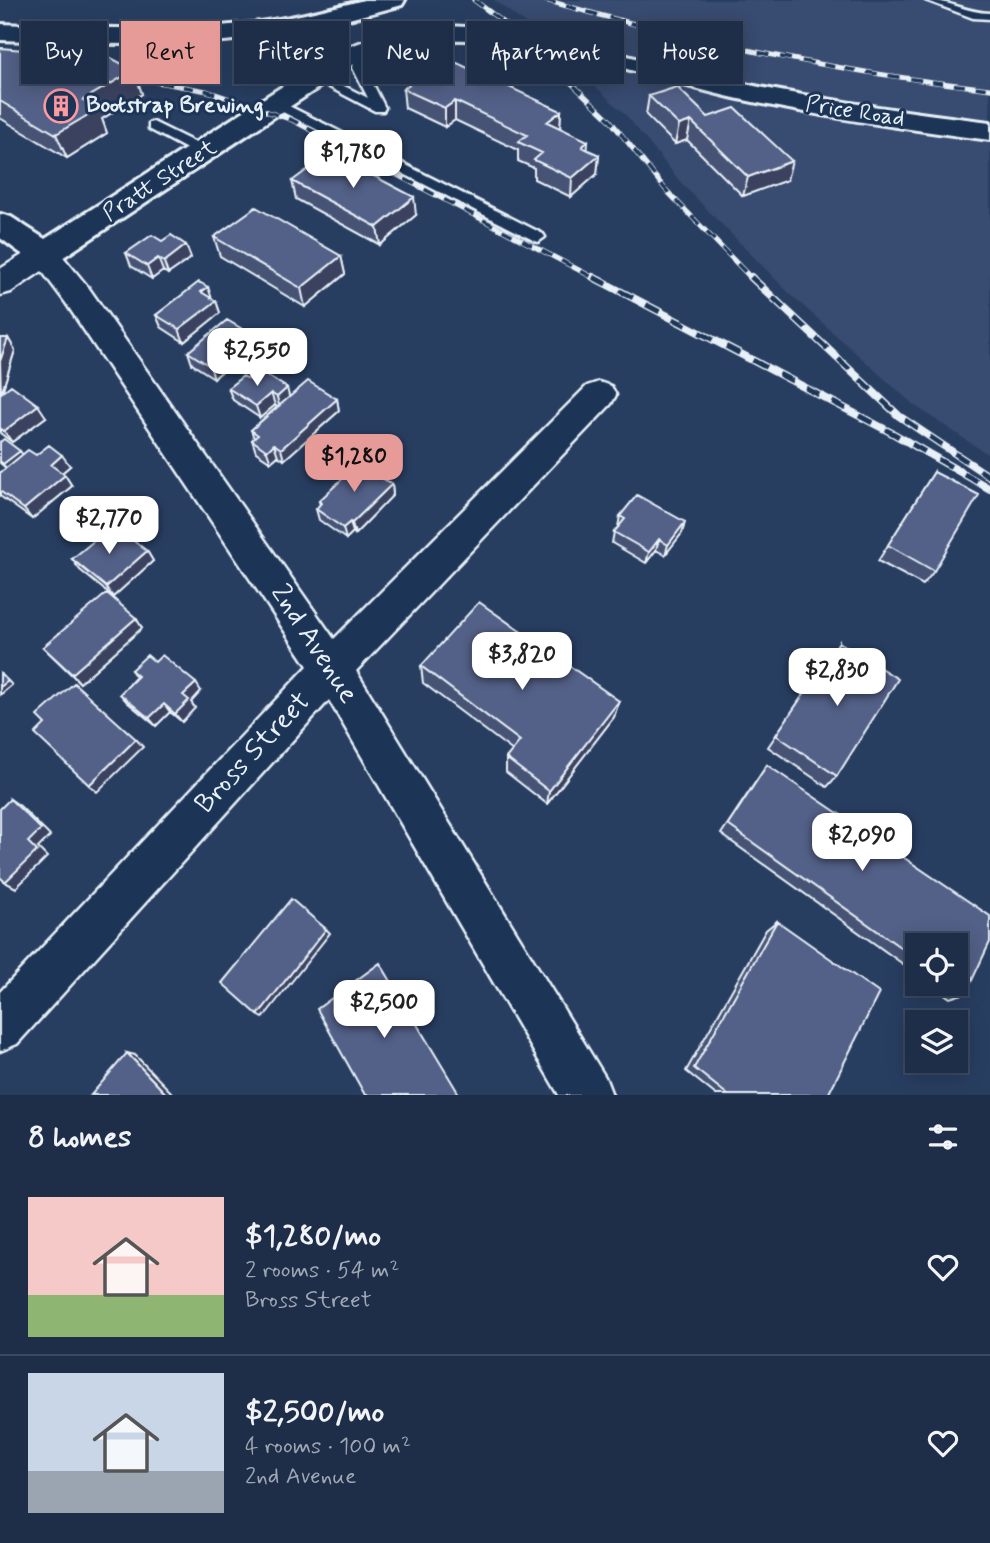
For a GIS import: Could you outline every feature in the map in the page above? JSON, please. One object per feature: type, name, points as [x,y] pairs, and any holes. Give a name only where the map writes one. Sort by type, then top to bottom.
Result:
[{"type":"street","points":[[8,34],[160,36],[244,32],[294,24],[393,0]]},
{"type":"street","name":"Price Road","points":[[453,31],[524,38],[708,84],[817,106],[990,131]]},
{"type":"street","name":"Pratt Street","points":[[349,57],[362,49]]},
{"type":"street","name":"Pratt Street","points":[[0,284],[56,239],[148,189],[306,84]]},
{"type":"street","points":[[0,211],[28,219],[59,222],[85,217],[148,189]]},
{"type":"street","name":"2nd Avenue","points":[[0,224],[56,239],[77,295],[332,668],[587,1095]]},
{"type":"street","name":"Bross Street","points":[[0,1027],[332,668],[599,395]]},
{"type":"lane","points":[[931,0],[977,16],[990,16]]},
{"type":"lane","points":[[330,84],[379,108],[359,68],[362,49]]},
{"type":"lane","points":[[277,104],[538,237]]},
{"type":"lane","points":[[153,126],[203,152]]},
{"type":"shaded area","points":[[494,0],[990,0],[990,456],[914,405],[791,295],[683,185],[625,114],[593,84],[624,84],[624,21],[522,21]]},
{"type":"building","points":[[0,48],[21,50],[21,84],[107,84],[107,57],[121,63],[121,78],[83,100],[98,109],[56,134],[0,101]]},
{"type":"building","points":[[453,63],[467,68],[467,84],[502,84],[561,111],[547,122],[588,141],[582,147],[599,155],[572,178],[534,160],[542,153],[518,142],[527,135],[455,101],[445,108],[403,89],[410,84],[453,84]]},
{"type":"building","points":[[677,87],[708,117],[735,108],[792,161],[748,177],[691,121],[679,125],[649,96]]},
{"type":"building","points":[[330,153],[414,197],[377,227],[292,181]]},
{"type":"building","points":[[256,207],[341,256],[301,288],[214,237]]},
{"type":"building","points":[[152,235],[162,241],[171,235],[186,245],[164,262],[158,258],[147,266],[126,253]]},
{"type":"building","points":[[199,282],[208,287],[201,292],[216,301],[179,329],[156,315]]},
{"type":"building","points":[[227,320],[249,333],[210,366],[188,352]]},
{"type":"building","points":[[0,338],[8,338],[0,361]]},
{"type":"building","points":[[262,372],[287,388],[277,397],[271,393],[256,406],[228,388],[243,376],[252,381]]},
{"type":"building","points":[[308,381],[337,399],[281,449],[274,444],[267,451],[252,440],[258,435],[251,430]]},
{"type":"building","points":[[11,385],[38,405],[4,431],[0,428],[0,394]]},
{"type":"building","points":[[4,439],[20,451],[3,464],[0,461],[0,442]]},
{"type":"building","points":[[49,445],[62,455],[51,465],[65,475],[24,509],[0,491],[0,473],[28,450],[36,455]]},
{"type":"building","points":[[363,459],[385,472],[380,477],[392,484],[352,523],[343,528],[316,509],[321,503],[319,501]]},
{"type":"building","points":[[934,472],[979,495],[934,571],[888,545]]},
{"type":"building","points":[[637,495],[685,522],[668,545],[659,539],[649,552],[614,532],[625,519],[620,516]]},
{"type":"building","points":[[113,525],[147,551],[106,587],[72,559]]},
{"type":"building","points":[[107,593],[136,618],[72,674],[43,647]]},
{"type":"building","points":[[479,602],[619,701],[549,791],[506,758],[520,741],[421,666]]},
{"type":"building","points":[[839,642],[898,679],[837,776],[776,735]]},
{"type":"building","points":[[147,655],[155,662],[162,655],[196,683],[183,695],[189,700],[175,714],[164,704],[149,718],[120,694],[138,676],[131,670]]},
{"type":"building","points":[[0,673],[8,681],[0,687]]},
{"type":"building","points":[[74,683],[136,739],[89,785],[35,734],[45,724],[37,716]]},
{"type":"building","points":[[767,765],[990,916],[990,942],[968,989],[968,933],[905,933],[905,950],[728,825]]},
{"type":"building","points":[[10,799],[41,829],[28,842],[37,851],[5,882],[0,877],[0,809]]},
{"type":"building","points":[[291,899],[326,929],[258,1015],[222,983]]},
{"type":"building","points":[[777,921],[879,993],[828,1095],[728,1095],[694,1068]]},
{"type":"building","points":[[380,963],[458,1095],[365,1095],[317,1009]]},
{"type":"building","points":[[127,1053],[167,1095],[91,1095]]},
{"type":"railway","points":[[474,0],[524,38],[609,119],[666,190],[752,279]]},
{"type":"railway","points":[[545,0],[766,54],[877,74],[990,89]]},
{"type":"railway","points":[[118,75],[207,91],[292,120],[596,279]]},
{"type":"railway","points":[[593,277],[894,434],[990,489]]},
{"type":"railway","points":[[751,277],[899,416],[990,477]]},
{"type":"place","name":"Bootstrap Brewing","points":[[61,106]]}]
